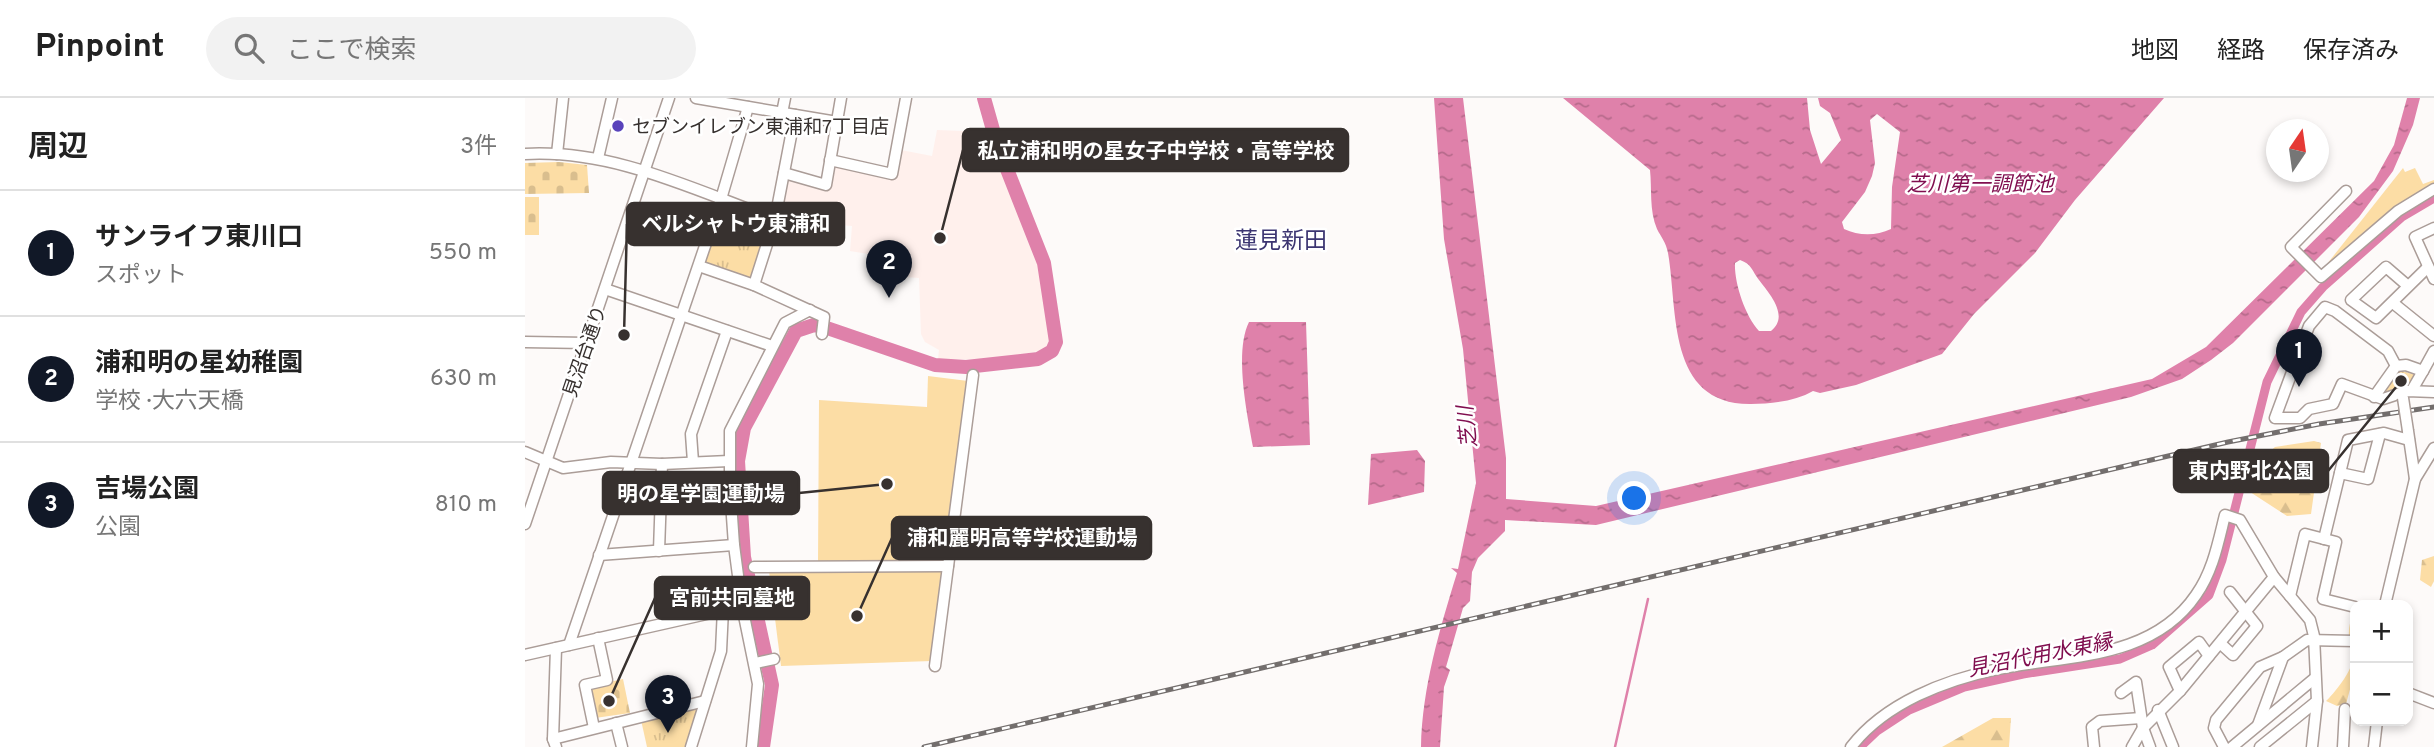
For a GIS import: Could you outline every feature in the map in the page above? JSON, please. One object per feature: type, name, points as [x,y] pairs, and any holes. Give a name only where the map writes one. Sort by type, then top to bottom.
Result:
[{"type":"street","points":[[557,154],[563,98]]},
{"type":"street","points":[[598,158],[612,98]]},
{"type":"street","name":"見沼台通り","points":[[525,524],[669,98]]},
{"type":"street","points":[[696,98],[730,101],[748,107],[837,122]]},
{"type":"street","points":[[782,113],[785,98]]},
{"type":"street","points":[[784,173],[826,185],[841,98]]},
{"type":"street","points":[[830,160],[892,174],[906,98]]},
{"type":"street","points":[[569,645],[721,200],[748,107]]},
{"type":"street","points":[[754,285],[775,219],[795,115]]},
{"type":"street","points":[[525,155],[557,154],[598,158],[645,171],[775,219]]},
{"type":"street","points":[[2346,191],[2291,247],[2321,276],[2398,211],[2434,189]]},
{"type":"street","points":[[2434,228],[2416,237],[2434,279]]},
{"type":"street","points":[[699,266],[754,285],[824,317],[822,334]]},
{"type":"street","points":[[2408,286],[2386,267],[2351,300],[2376,318],[2428,267]]},
{"type":"street","points":[[605,289],[772,346]]},
{"type":"street","points":[[2393,303],[2434,335]]},
{"type":"street","points":[[2396,366],[2388,351],[2330,307],[2322,309],[2309,326],[2275,418],[2300,418],[2309,409],[2333,404],[2342,384],[2383,399],[2434,392]]},
{"type":"street","points":[[752,747],[758,684],[756,663],[742,606],[734,545],[729,461],[734,419],[785,323],[810,310]]},
{"type":"street","points":[[693,463],[691,434],[727,331]]},
{"type":"street","points":[[525,342],[587,343]]},
{"type":"street","points":[[2415,479],[2406,394],[2434,351]]},
{"type":"street","points":[[2374,397],[2396,366],[2406,365],[2423,371]]},
{"type":"street","points":[[935,666],[973,375]]},
{"type":"street","points":[[2324,539],[2348,440],[2381,434],[2409,435]]},
{"type":"street","points":[[2340,473],[2368,479],[2381,434]]},
{"type":"street","points":[[2386,600],[2415,479],[2434,448]]},
{"type":"street","points":[[525,452],[563,468],[611,462],[662,464],[729,461]]},
{"type":"street","points":[[659,551],[662,464]]},
{"type":"street","points":[[1851,747],[1876,721],[1954,680],[1999,669],[2112,651],[2147,636],[2176,617],[2196,596],[2210,570],[2225,515],[2233,517],[2274,578],[2310,620],[2317,701],[2312,747]]},
{"type":"street","points":[[2290,596],[2305,534],[2336,542],[2323,598],[2350,606]]},
{"type":"street","points":[[599,555],[734,545]]},
{"type":"street","points":[[754,567],[948,566]]},
{"type":"street","points":[[2132,747],[2142,723],[2180,691],[2274,578]]},
{"type":"street","points":[[2221,644],[2234,655],[2257,626],[2230,592]]},
{"type":"street","points":[[525,655],[742,606]]},
{"type":"street","points":[[691,747],[721,651],[723,609]]},
{"type":"street","points":[[594,728],[585,685],[607,680],[598,638]]},
{"type":"street","points":[[2224,747],[2214,727],[2217,720],[2260,667],[2283,657],[2307,640],[2350,640]]},
{"type":"street","points":[[2180,691],[2169,667],[2199,642],[2209,656]]},
{"type":"street","points":[[556,648],[554,743],[594,728],[705,701]]},
{"type":"street","points":[[2258,726],[2283,657]]},
{"type":"street","points":[[756,663],[774,659]]},
{"type":"street","points":[[2238,745],[2315,678]]},
{"type":"street","points":[[2121,693],[2136,682],[2142,723],[2150,747]]},
{"type":"street","points":[[2413,695],[2434,703]]},
{"type":"street","points":[[2260,747],[2317,701]]},
{"type":"street","points":[[2343,747],[2345,709]]},
{"type":"street","points":[[2158,710],[2173,747]]},
{"type":"street","points":[[2094,747],[2092,727],[2100,721],[2142,723]]},
{"type":"street","points":[[617,723],[622,747]]},
{"type":"street","points":[[2374,747],[2376,726]]},
{"type":"shaded area","points":[[937,130],[988,132],[1043,276],[1051,337],[1044,350],[994,360],[938,359],[939,350],[925,342],[921,334],[919,278],[903,277],[898,259],[850,251],[852,226],[780,220],[788,179],[829,190],[832,167],[835,166],[895,178],[901,150],[932,156]]},
{"type":"green space","points":[[525,163],[587,165],[589,193],[525,194]]},
{"type":"green space","points":[[2403,168],[2405,172],[2415,168],[2423,184],[2434,180],[2434,185],[2406,200],[2327,264]]},
{"type":"green space","points":[[525,197],[539,197],[539,235],[525,235]]},
{"type":"green space","points":[[725,205],[769,219],[770,223],[749,281],[705,265],[703,261]]},
{"type":"green space","points":[[2398,370],[2416,375],[2410,386],[2382,394],[2381,391]]},
{"type":"green space","points":[[928,376],[968,381],[946,561],[818,563],[819,400],[927,407]]},
{"type":"green space","points":[[2314,441],[2321,443],[2311,514],[2287,516],[2247,490],[2250,466],[2257,450],[2268,453],[2275,447]]},
{"type":"green space","points":[[2434,556],[2434,581],[2431,587],[2420,580],[2422,560]]},
{"type":"green space","points":[[944,570],[932,661],[781,666],[769,571]]},
{"type":"green space","points":[[2350,667],[2350,689],[2346,704],[2337,706],[2326,701],[2342,682]]},
{"type":"green space","points":[[623,679],[630,713],[595,718],[588,690],[591,686]]},
{"type":"green space","points":[[696,706],[699,711],[687,747],[647,747],[641,720]]},
{"type":"green space","points":[[1993,718],[2011,718],[2009,747],[1942,747]]},
{"type":"water","points":[[1434,98],[1463,98],[1506,458],[1506,499],[1596,506],[2152,379],[2206,347],[2374,181],[2394,145],[2407,98],[2420,98],[2413,125],[2393,171],[2359,217],[2233,343],[2182,379],[2131,397],[1596,525],[1505,520],[1505,531],[1478,558],[1472,572],[1470,601],[1463,608],[1446,667],[1450,670],[1444,687],[1440,747],[1421,747],[1428,681],[1457,573],[1451,568],[1458,569],[1476,483],[1463,349],[1444,239]]},
{"type":"water","name":"芝川第一調節池","points":[[1563,98],[1807,98],[1810,130],[1821,164],[1841,140],[1830,113],[1820,106],[1818,98],[2164,98],[2075,200],[2035,253],[1974,314],[1942,354],[1856,385],[1820,393],[1813,391],[1775,403],[1751,404],[1723,400],[1704,389],[1690,371],[1681,350],[1676,326],[1667,249],[1653,215],[1650,170]],"holes":[[[1877,114],[1900,132],[1892,187],[1891,229],[1862,234],[1844,229],[1842,222],[1865,192],[1872,176],[1875,163],[1870,120]],[[1740,260],[1751,268],[1776,305],[1779,319],[1771,331],[1759,331],[1745,308],[1735,271],[1735,263]]]},
{"type":"water","points":[[1249,322],[1306,322],[1310,445],[1253,447],[1242,366],[1242,350]]},
{"type":"water","points":[[1417,450],[1425,461],[1424,492],[1368,505],[1371,454]]},
{"type":"waterway","points":[[763,747],[772,685],[744,557],[738,461],[744,428],[796,331],[814,325],[935,365],[966,367],[1038,359],[1052,351],[1056,342],[1044,263],[997,144],[984,98]]},
{"type":"waterway","name":"見沼代用水東縁","points":[[1860,747],[1877,731],[1909,710],[1964,687],[2023,674],[2120,659],[2152,645],[2209,595],[2222,560],[2267,382],[2301,312],[2323,287],[2402,217],[2434,198]]},
{"type":"waterway","points":[[1615,747],[1648,599]]},
{"type":"railway","points":[[924,747],[2228,442],[2319,424],[2434,407]]},
{"type":"place","name":"セブンイレブン東浦和7丁目店","points":[[618,126]]},
{"type":"place","name":"私立浦和明の星女子中学校・高等学校","points":[[940,238]]},
{"type":"place","name":"浦和明の星幼稚園","points":[[889,298]]},
{"type":"place","name":"ベルシャトウ東浦和","points":[[624,335]]},
{"type":"place","name":"東内野北公園","points":[[2401,381]]},
{"type":"place","name":"サンライフ東川口","points":[[2299,387]]},
{"type":"place","name":"明の星学園運動場","points":[[887,484]]},
{"type":"place","name":"浦和麗明高等学校運動場","points":[[857,616]]},
{"type":"place","name":"宮前共同墓地","points":[[609,701]]},
{"type":"place","name":"吉場公園","points":[[668,733]]},
{"type":"district","name":"蓮見新田","points":[[1281,240]]},
{"type":"water label","name":"芝川","points":[[1467,427]]}]
